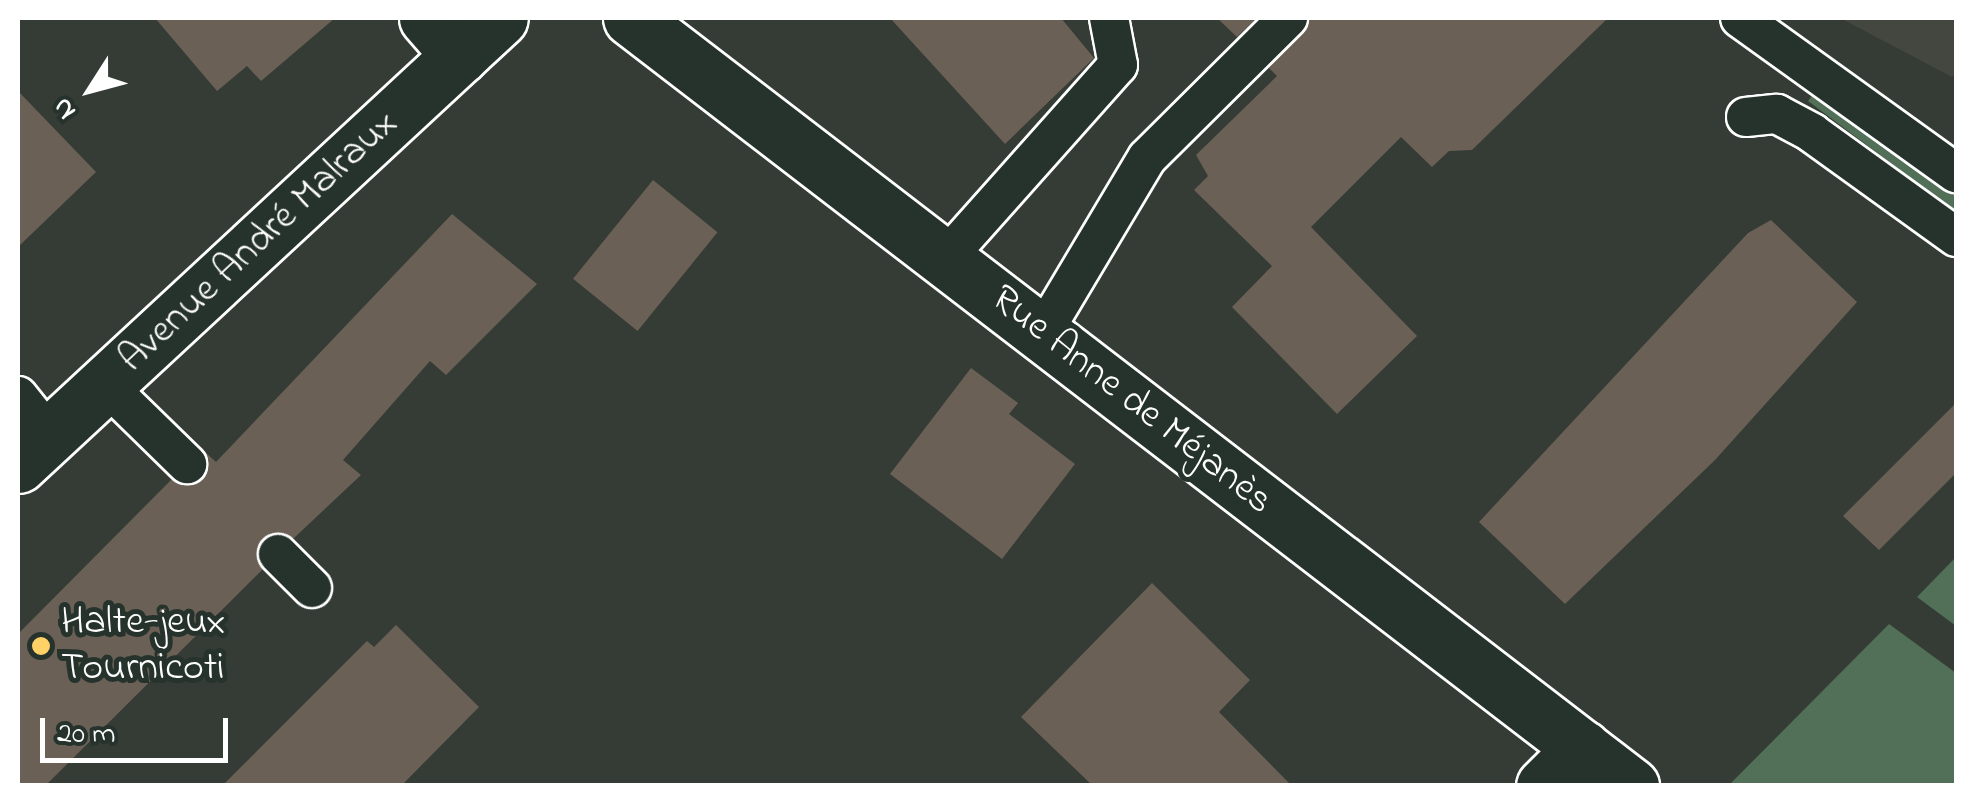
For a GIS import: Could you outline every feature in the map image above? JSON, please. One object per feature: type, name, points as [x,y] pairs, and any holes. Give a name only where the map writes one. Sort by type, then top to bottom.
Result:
[{"type":"street","name":"Avenue André Malraux","points":[[28,432],[105,384],[443,36],[500,18]]},
{"type":"street","name":"Rue Anne de Méjanès","points":[[632,18],[1631,786]]},
{"type":"street","points":[[1544,786],[1582,748]]},
{"type":"lane","points":[[946,258],[1118,65],[1110,18]]},
{"type":"lane","points":[[1042,334],[1147,158],[1288,18]]},
{"type":"lane","points":[[1740,18],[1956,173]]},
{"type":"lane","points":[[1746,118],[1778,114],[1812,133],[1956,236]]},
{"type":"lane","points":[[105,384],[187,464]]},
{"type":"lane","points":[[278,554],[312,588]]},
{"type":"shaded area","points":[[1840,18],[1956,18],[1956,74],[1952,77]]},
{"type":"green space","points":[[1817,89],[1956,190],[1956,212],[1808,101]]},
{"type":"green space","points":[[1956,557],[1956,626],[1917,597]]},
{"type":"green space","points":[[1889,624],[1956,673],[1956,785],[1731,783]]},
{"type":"building","points":[[155,18],[335,18],[261,81],[247,66],[217,91]]},
{"type":"building","points":[[890,18],[1061,18],[1094,58],[1005,144]]},
{"type":"building","points":[[1217,18],[1257,18],[1237,37]]},
{"type":"building","points":[[1310,18],[1608,18],[1472,150],[1449,151],[1432,167],[1401,137],[1311,227],[1417,336],[1337,414],[1232,307],[1272,266],[1194,190],[1208,176],[1196,155],[1277,76],[1269,68]]},
{"type":"building","points":[[18,91],[96,172],[18,247]]},
{"type":"building","points":[[653,180],[718,232],[638,331],[573,279]]},
{"type":"building","points":[[452,214],[537,284],[446,375],[430,361],[343,460],[361,475],[294,538],[263,538],[262,570],[45,786],[18,786],[18,634],[171,480],[202,480],[205,452],[216,462]]},
{"type":"building","points":[[1771,220],[1857,302],[1715,460],[1565,604],[1479,522],[1748,233]]},
{"type":"building","points":[[971,368],[1018,403],[1009,414],[1075,464],[1002,559],[890,474]]},
{"type":"building","points":[[1956,403],[1956,473],[1879,550],[1843,516]]},
{"type":"building","points":[[1152,583],[1250,680],[1219,712],[1292,786],[1093,786],[1021,717]]},
{"type":"building","points":[[396,625],[479,707],[401,786],[222,786],[367,641],[374,647]]},
{"type":"place","name":"Halte-jeux Tournicoti","points":[[41,646]]}]
